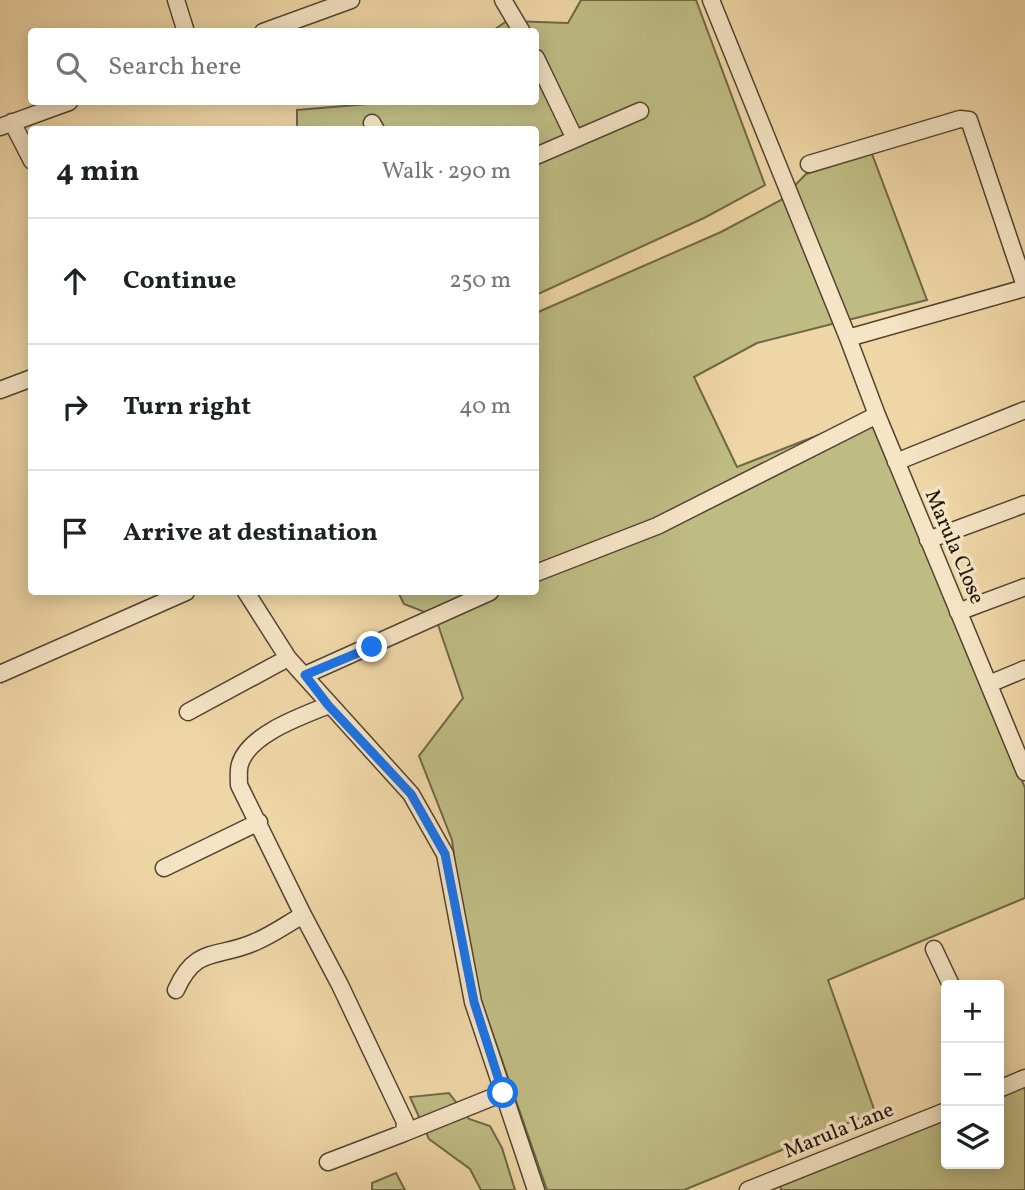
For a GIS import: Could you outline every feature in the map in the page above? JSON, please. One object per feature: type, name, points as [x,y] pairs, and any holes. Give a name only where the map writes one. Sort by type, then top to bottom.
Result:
[{"type":"street","points":[[176,0],[185,28]]},
{"type":"street","points":[[274,28],[351,0]]},
{"type":"street","points":[[503,0],[520,28]]},
{"type":"street","name":"Marula Close","points":[[711,0],[896,462],[1025,772]]},
{"type":"street","points":[[539,64],[575,139]]},
{"type":"street","points":[[28,155],[6,124],[60,105]]},
{"type":"street","points":[[539,155],[640,111]]},
{"type":"street","points":[[808,164],[960,119],[969,120],[1025,287],[848,338]]},
{"type":"street","points":[[0,390],[28,380]]},
{"type":"street","points":[[896,462],[1025,410]]},
{"type":"street","points":[[539,572],[657,526],[877,415]]},
{"type":"street","points":[[928,540],[1025,504]]},
{"type":"street","points":[[958,612],[1025,587]]},
{"type":"street","points":[[0,674],[179,595]]},
{"type":"street","points":[[248,595],[288,657],[328,705],[411,794],[445,854],[474,1002],[536,1190]]},
{"type":"street","points":[[305,675],[483,595]]},
{"type":"street","points":[[188,712],[288,657]]},
{"type":"street","points":[[989,684],[1025,670]]},
{"type":"street","points":[[328,705],[282,724],[247,750],[239,765],[239,785],[341,985],[405,1122],[404,1133]]},
{"type":"street","points":[[164,868],[258,822]]},
{"type":"street","points":[[176,990],[186,969],[206,955],[257,942],[303,915]]},
{"type":"street","points":[[934,949],[949,980]]},
{"type":"street","points":[[1004,1087],[1025,1078]]},
{"type":"street","points":[[328,1162],[503,1093]]},
{"type":"street","name":"Marula Lane","points":[[753,1189],[941,1113]]},
{"type":"shaded area","points":[[581,0],[696,0],[765,185],[704,218],[539,294],[539,126],[297,126],[297,110],[356,105],[539,105],[539,28],[496,28],[507,21],[568,23]]},
{"type":"shaded area","points":[[872,154],[927,300],[757,343],[694,377],[737,467],[872,414],[1025,788],[1025,898],[828,980],[875,1112],[684,1190],[547,1190],[481,1000],[461,911],[452,840],[419,756],[463,698],[435,616],[404,604],[400,595],[539,595],[539,312],[721,232],[781,200],[806,174]]},
{"type":"shaded area","points":[[1025,1087],[1025,1190],[781,1190],[780,1186],[941,1121],[941,1169],[1004,1169],[1004,1095]]},
{"type":"shaded area","points":[[449,1093],[469,1119],[490,1126],[502,1148],[515,1190],[481,1190],[470,1169],[429,1139],[410,1097]]},
{"type":"shaded area","points":[[396,1173],[405,1190],[372,1190],[372,1183]]},
{"type":"route","points":[[372,647],[305,675],[328,705],[411,794],[445,854],[474,1002],[503,1093]]}]
